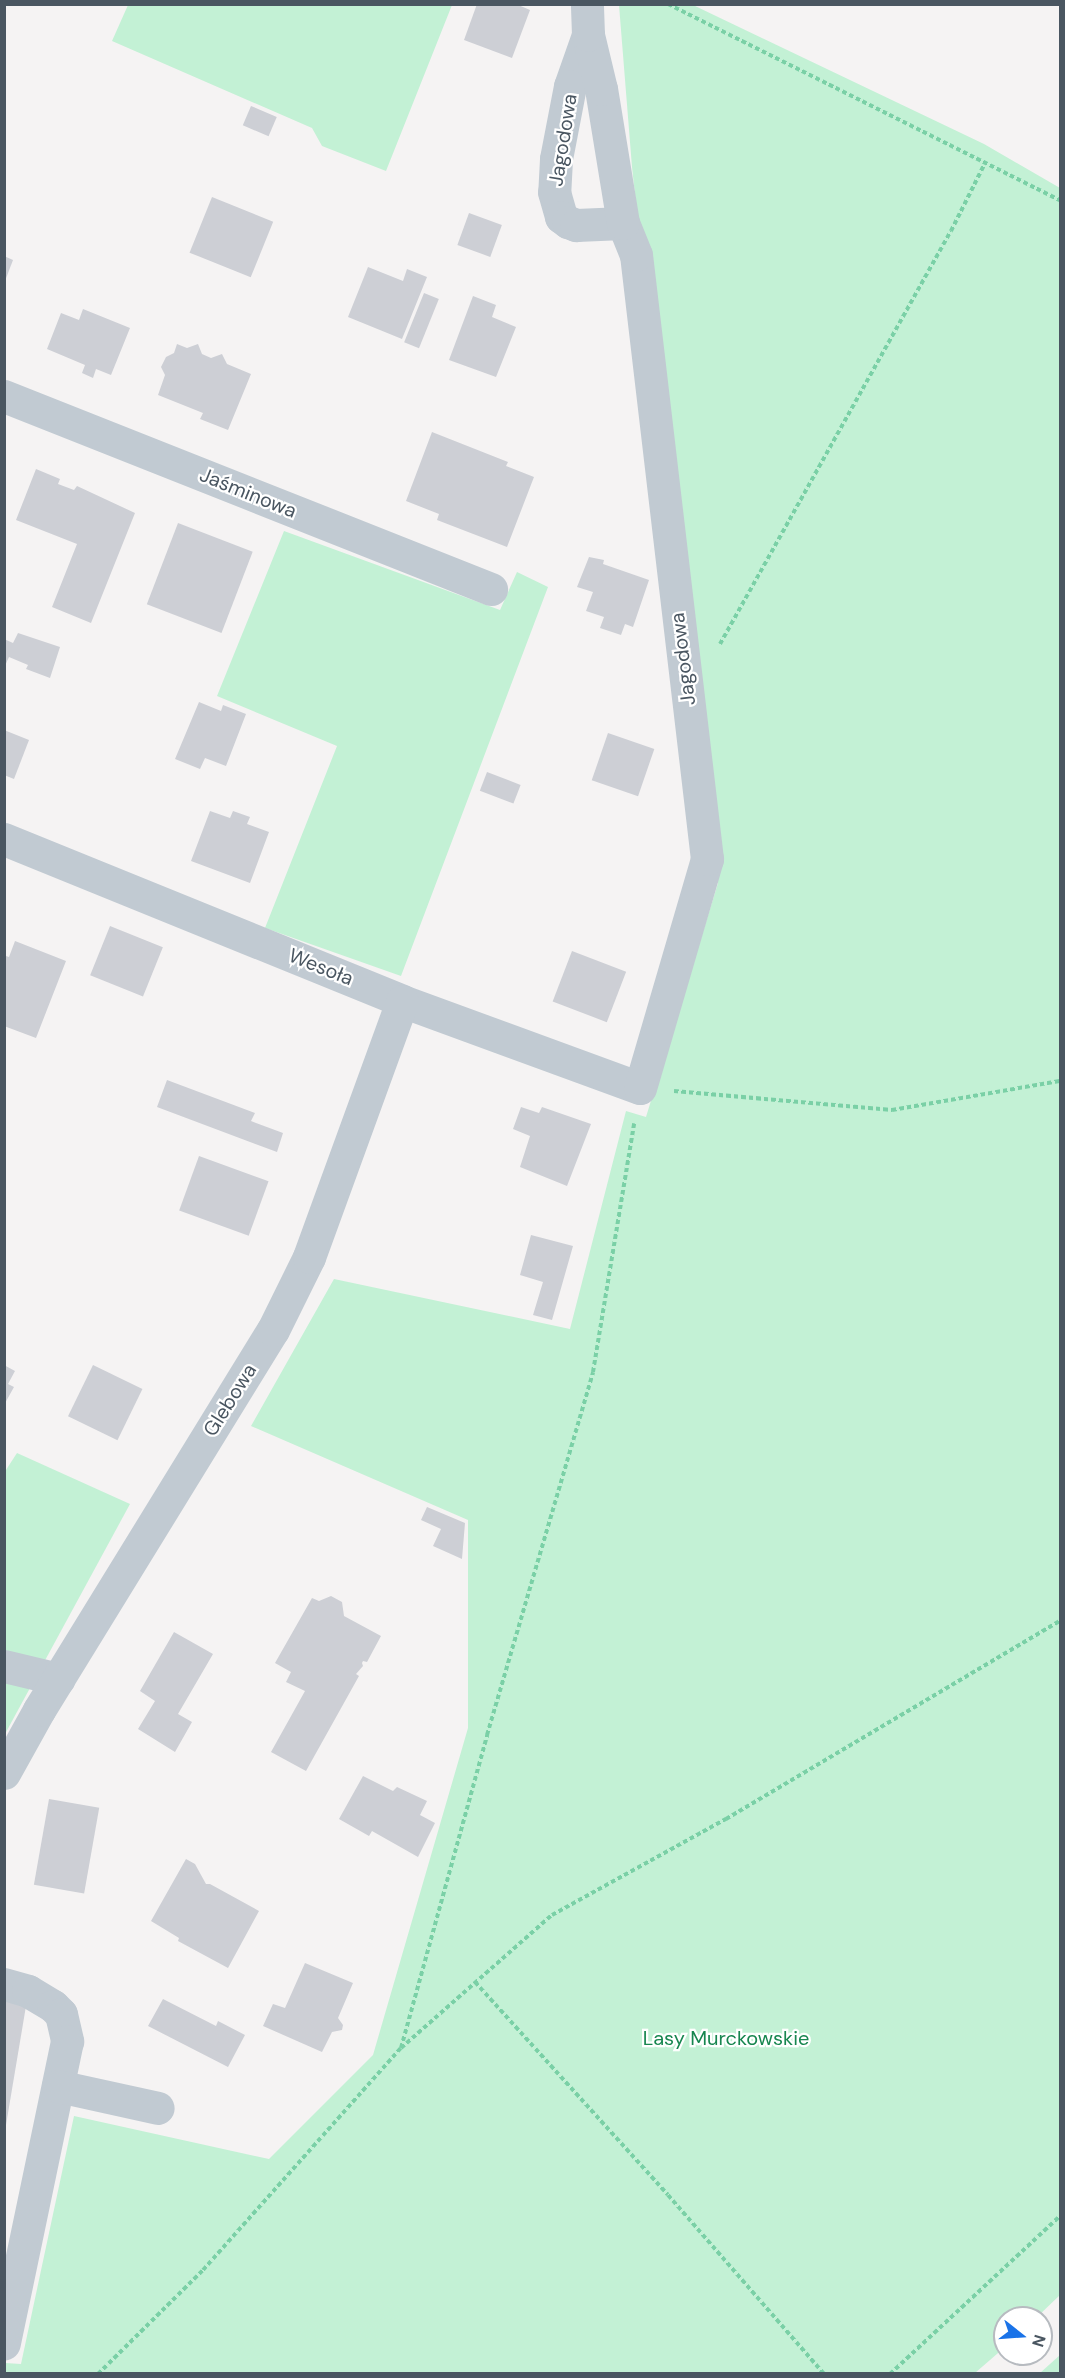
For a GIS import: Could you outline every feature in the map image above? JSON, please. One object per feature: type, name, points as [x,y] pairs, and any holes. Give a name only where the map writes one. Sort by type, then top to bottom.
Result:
[{"type":"street","name":"Jagodowa","points":[[588,20],[570,86],[556,159],[554,192],[561,217],[568,222],[576,225],[623,223]]},
{"type":"street","name":"Jagodowa","points":[[588,20],[623,223],[636,255],[707,860],[640,1088]]},
{"type":"street","name":"Jaśminowa","points":[[4,396],[491,589]]},
{"type":"street","name":"Wesoła","points":[[4,839],[402,1001],[640,1088]]},
{"type":"street","name":"Glebowa","points":[[4,1773],[58,1679],[273,1330],[309,1257],[402,1001]]},
{"type":"street","points":[[4,1666],[58,1679]]},
{"type":"street","points":[[4,1984],[45,2000],[61,2014],[67,2041],[4,2343]]},
{"type":"street","points":[[58,2086],[158,2108]]},
{"type":"path","points":[[668,4],[1060,200]]},
{"type":"path","points":[[717,648],[951,231],[986,161]]},
{"type":"path","points":[[401,2048],[487,1735],[593,1371],[640,1088],[892,1110],[1060,1081]]},
{"type":"path","points":[[98,2373],[203,2270],[401,2048],[552,1915],[726,1819],[1060,1621]]},
{"type":"path","points":[[475,1982],[668,2194],[824,2373]]},
{"type":"path","points":[[890,2373],[1060,2216]]},
{"type":"green space","points":[[128,4],[452,5],[386,171],[322,146],[312,128],[112,41]]},
{"type":"green space","name":"Lasy Murckowskie","points":[[619,5],[693,5],[984,144],[1060,188],[1060,2295],[1049,2306],[993,2306],[993,2357],[975,2373],[5,2374],[5,2363],[21,2364],[74,2116],[269,2159],[373,2055],[468,1728],[468,1520],[251,1426],[334,1279],[570,1329],[626,1111],[646,1117],[718,883],[697,689],[653,361],[632,167]]},
{"type":"green space","points":[[284,531],[500,610],[517,572],[548,587],[401,976],[265,928],[337,746],[217,696]]},
{"type":"green space","points":[[17,1453],[130,1504],[5,1734],[4,1473]]},
{"type":"green space","points":[[1060,2355],[1060,2373],[1040,2373],[1048,2366],[1053,2366],[1053,2361]]},
{"type":"building","points":[[477,4],[516,4],[530,10],[512,58],[464,40]]},
{"type":"building","points":[[251,106],[277,117],[269,136],[243,125]]},
{"type":"building","points":[[212,197],[273,222],[251,277],[190,253]]},
{"type":"building","points":[[469,213],[502,225],[490,257],[457,245]]},
{"type":"building","points":[[4,256],[13,260],[5,281],[4,281]]},
{"type":"building","points":[[368,267],[403,281],[407,269],[427,277],[402,339],[348,317]]},
{"type":"building","points":[[424,293],[439,299],[419,348],[404,342]]},
{"type":"building","points":[[473,296],[496,305],[492,317],[516,327],[496,377],[449,360]]},
{"type":"building","points":[[83,309],[130,328],[111,375],[96,369],[93,378],[82,373],[85,365],[47,349],[61,313],[79,320]]},
{"type":"building","points":[[177,344],[187,348],[198,344],[202,354],[211,358],[222,354],[227,364],[251,374],[228,430],[200,419],[203,413],[158,395],[165,375],[161,367],[166,357],[174,353]]},
{"type":"building","points":[[432,432],[508,462],[506,466],[534,477],[507,547],[437,520],[439,514],[406,501]]},
{"type":"building","points":[[36,469],[60,479],[58,484],[74,490],[77,486],[135,513],[91,623],[52,607],[77,544],[16,520]]},
{"type":"building","points":[[178,523],[253,552],[222,633],[147,604]]},
{"type":"building","points":[[589,557],[604,560],[603,564],[649,580],[633,627],[625,624],[621,635],[600,628],[604,617],[586,611],[593,592],[577,587]]},
{"type":"building","points":[[18,633],[60,647],[50,678],[26,669],[28,665],[9,657],[4,668],[4,639],[13,643]]},
{"type":"building","points":[[199,702],[221,711],[223,705],[246,714],[226,766],[205,758],[200,769],[175,759]]},
{"type":"building","points":[[4,730],[29,740],[14,779],[4,775]]},
{"type":"building","points":[[608,733],[654,749],[638,796],[592,780]]},
{"type":"building","points":[[487,772],[521,785],[513,804],[480,791]]},
{"type":"building","points":[[210,811],[230,818],[233,811],[250,817],[247,824],[269,832],[250,883],[191,861]]},
{"type":"building","points":[[110,926],[163,947],[143,996],[90,975]]},
{"type":"building","points":[[15,941],[66,961],[36,1038],[4,1026],[4,959],[6,956],[9,957]]},
{"type":"building","points":[[572,951],[626,972],[607,1022],[553,1001]]},
{"type":"building","points":[[167,1080],[255,1113],[251,1121],[283,1133],[277,1152],[157,1107]]},
{"type":"building","points":[[521,1107],[539,1113],[542,1107],[591,1124],[567,1186],[520,1167],[530,1136],[513,1129]]},
{"type":"building","points":[[199,1156],[269,1181],[249,1236],[179,1211]]},
{"type":"building","points":[[531,1235],[573,1246],[552,1320],[533,1315],[543,1282],[520,1275]]},
{"type":"building","points":[[4,1365],[15,1371],[8,1384],[14,1387],[4,1405]]},
{"type":"building","points":[[93,1365],[142,1389],[117,1440],[68,1416]]},
{"type":"building","points":[[427,1507],[465,1523],[462,1559],[433,1546],[441,1529],[421,1520]]},
{"type":"building","points":[[331,1596],[342,1602],[344,1616],[381,1636],[367,1662],[363,1661],[363,1666],[356,1674],[359,1676],[306,1771],[271,1752],[305,1691],[286,1682],[291,1672],[275,1663],[312,1598],[319,1601]]},
{"type":"building","points":[[174,1632],[213,1654],[178,1714],[192,1722],[175,1752],[138,1729],[155,1701],[140,1691]]},
{"type":"building","points":[[363,1776],[393,1791],[397,1787],[427,1801],[420,1815],[435,1823],[418,1857],[372,1831],[369,1836],[339,1819]]},
{"type":"building","points":[[49,1799],[99,1808],[84,1894],[34,1885]]},
{"type":"building","points":[[186,1859],[195,1864],[206,1884],[210,1884],[259,1911],[228,1968],[178,1941],[179,1938],[151,1921]]},
{"type":"building","points":[[305,1963],[353,1983],[338,2018],[343,2025],[342,2030],[332,2032],[322,2052],[263,2026],[273,2004],[285,2008]]},
{"type":"building","points":[[4,1997],[27,2000],[6,2125],[4,2125]]},
{"type":"building","points":[[163,1999],[216,2026],[218,2021],[245,2035],[228,2067],[148,2026]]}]
